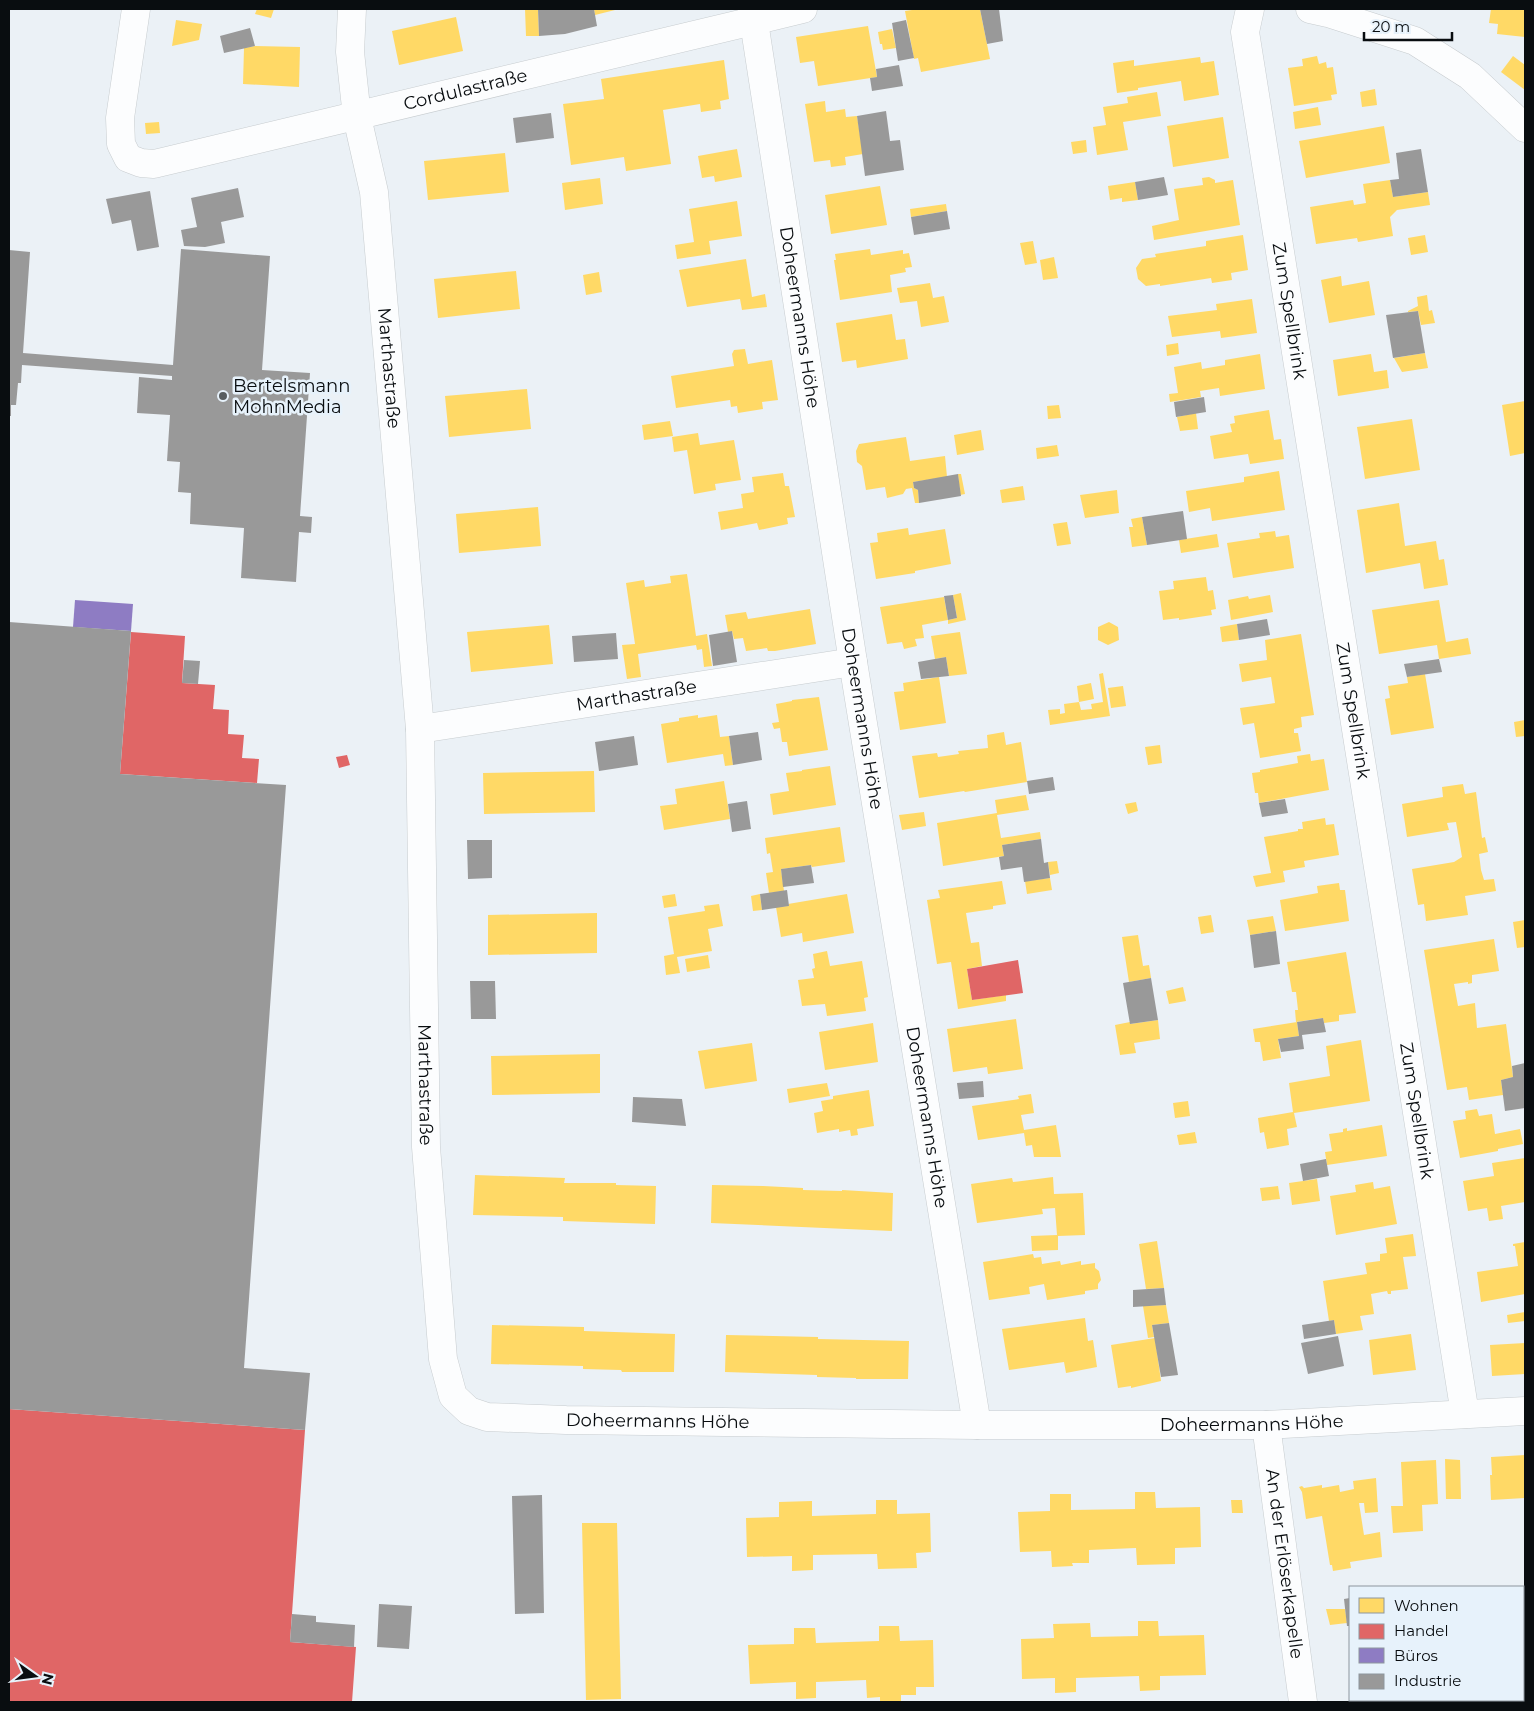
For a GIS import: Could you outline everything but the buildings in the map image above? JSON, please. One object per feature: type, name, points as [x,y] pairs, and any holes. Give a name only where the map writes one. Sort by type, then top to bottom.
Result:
[{"type":"street","name":"Cordulastraße","points":[[136,9],[120,118],[121,144],[128,158],[141,163],[154,164],[357,117],[753,15],[803,9]]},
{"type":"street","name":"Marthastraße","points":[[352,9],[350,52],[357,117],[374,192],[420,729],[426,1147],[443,1359],[453,1396],[469,1411],[487,1417]]},
{"type":"street","name":"Zum Spellbrink","points":[[1250,9],[1245,32],[1465,1414]]},
{"type":"street","points":[[1310,9],[1328,12],[1415,41],[1470,76],[1525,128]]},
{"type":"street","name":"Doheermanns Höhe","points":[[753,15],[853,662],[977,1425]]},
{"type":"street","name":"Marthastraße","points":[[420,729],[853,662]]},
{"type":"street","name":"Doheermanns Höhe","points":[[487,1417],[566,1420],[977,1425],[1266,1424],[1525,1411]]},
{"type":"street","name":"An der Erlöserkapelle","points":[[1266,1424],[1303,1702]]},
{"type":"place","name":"Bertelsmann MohnMedia","points":[[223,396]]}]
